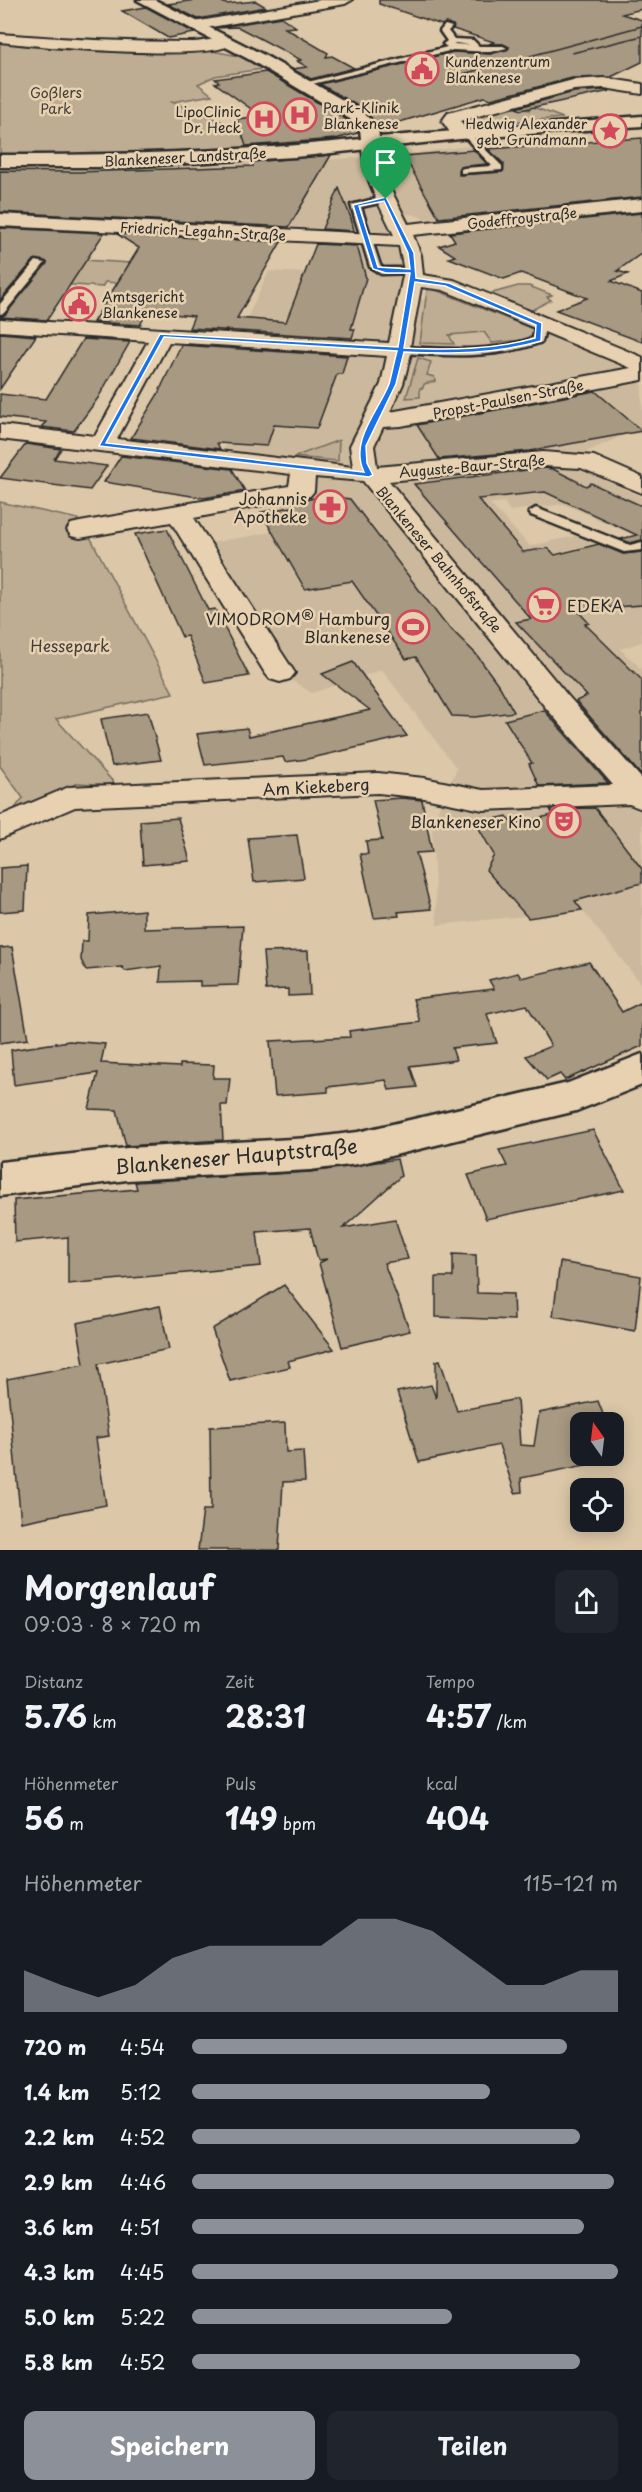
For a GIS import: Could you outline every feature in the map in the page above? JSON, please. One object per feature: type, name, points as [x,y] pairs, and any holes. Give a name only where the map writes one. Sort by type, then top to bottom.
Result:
[{"type":"street","points":[[144,0],[304,84],[368,126],[459,134],[642,121]]},
{"type":"street","points":[[194,26],[345,0]]},
{"type":"street","points":[[0,38],[102,46],[194,47],[226,43]]},
{"type":"street","points":[[459,134],[450,121],[454,117],[560,88],[596,83],[642,89]]},
{"type":"street","points":[[368,126],[371,133],[371,145]]},
{"type":"street","name":"Blankeneser Landstraße","points":[[0,161],[123,161],[295,152],[459,134]]},
{"type":"street","name":"Blankeneser Bahnhofstraße","points":[[371,145],[374,171],[411,253],[413,275],[401,350],[392,384],[364,439],[362,454],[369,475],[557,702],[640,797]]},
{"type":"street","points":[[295,152],[344,157],[362,163],[374,171]]},
{"type":"street","name":"Godeffroystraße","points":[[404,235],[642,205]]},
{"type":"street","name":"Friedrich-Legahn-Straße","points":[[0,220],[368,240],[404,235]]},
{"type":"street","points":[[413,275],[447,284],[642,365]]},
{"type":"street","points":[[0,325],[401,350]]},
{"type":"street","points":[[102,445],[162,335]]},
{"type":"street","name":"Propst-Paulsen-Straße","points":[[374,420],[401,419],[642,373]]},
{"type":"street","name":"Auguste-Baur-Straße","points":[[0,432],[369,475],[543,459],[585,461],[642,486]]},
{"type":"street","points":[[80,530],[301,491],[304,469]]},
{"type":"street","points":[[178,513],[280,673]]},
{"type":"street","name":"Am Kiekeberg","points":[[0,829],[69,797],[378,783],[424,788],[483,800],[640,797]]},
{"type":"street","name":"Blankeneser Hauptstraße","points":[[0,1179],[128,1164],[310,1154],[357,1148],[576,1096],[642,1069]]},
{"type":"lane","points":[[448,27],[444,31],[452,45]]},
{"type":"lane","points":[[304,84],[452,45],[471,51],[503,48]]},
{"type":"lane","points":[[459,134],[499,168],[464,171]]},
{"type":"lane","points":[[386,199],[356,205],[378,270],[413,275]]},
{"type":"lane","points":[[0,311],[40,263]]},
{"type":"lane","points":[[401,350],[458,352],[509,348],[538,340],[540,324]]},
{"type":"lane","points":[[536,512],[629,549],[642,546]]},
{"type":"shaded area","points":[[481,144],[511,174],[482,186],[513,212],[443,220],[424,219],[413,214],[388,215],[403,257],[405,277],[399,297],[425,299],[429,288],[642,372],[642,427],[584,453],[574,467],[642,497],[642,539],[564,504],[510,511],[504,502],[490,504],[530,546],[579,535],[642,556],[642,642],[620,649],[642,669],[642,985],[582,910],[437,925],[432,829],[441,801],[457,769],[382,670],[312,693],[280,673],[199,545],[299,527],[275,496],[301,491],[304,469],[220,459],[270,342],[237,340],[269,271],[309,273],[323,238],[294,232],[283,199],[0,190],[0,171],[188,167],[393,156]]},
{"type":"green space","name":"Goßlers Park","points":[[0,39],[207,50],[244,57],[262,69],[215,76],[198,84],[212,95],[172,102],[286,147],[185,154],[0,155]]},
{"type":"green space","points":[[525,104],[563,118],[480,124],[469,119],[513,107],[530,110],[517,106]]},
{"type":"green space","points":[[53,258],[130,263],[117,283],[105,282],[102,287],[34,282]]},
{"type":"green space","points":[[518,286],[529,286],[552,295],[547,297],[551,300],[530,311],[489,294]]},
{"type":"green space","points":[[431,288],[535,330],[533,339],[492,343],[484,332],[449,335],[454,344],[420,343],[427,290]]},
{"type":"green space","points":[[418,358],[431,362],[427,375],[434,377],[436,381],[424,384],[423,388],[420,388],[420,397],[406,398]]},
{"type":"green space","points":[[339,440],[338,461],[294,457]]},
{"type":"green space","name":"Hessepark","points":[[0,502],[78,519],[75,525],[90,537],[173,693],[56,719],[116,785],[78,783],[12,812],[23,798],[0,766]]},
{"type":"building","points":[[218,0],[226,4],[256,1],[266,7],[198,19],[168,4]]},
{"type":"building","points":[[379,0],[642,0],[642,9],[622,14],[642,20],[642,62],[611,77],[572,78],[491,99],[484,97],[386,126],[384,122],[378,125],[363,109],[320,84],[453,52],[491,54],[509,47],[503,44],[489,44],[494,42],[453,29],[453,25],[446,23],[442,25],[379,4]]},
{"type":"building","points":[[146,7],[195,33],[168,38],[122,11]]},
{"type":"building","points":[[281,17],[296,27],[285,28],[328,53],[326,57],[332,56],[354,68],[311,79],[292,69],[307,67],[297,61],[301,60],[238,27],[216,28]]},
{"type":"building","points":[[266,72],[349,121],[358,133],[335,139],[246,146],[237,119],[261,116],[215,83],[219,82],[215,79]]},
{"type":"building","points":[[610,91],[521,110],[516,108],[574,92]]},
{"type":"building","points":[[642,138],[642,197],[439,218],[404,156],[474,150],[487,164],[460,167],[459,175],[502,172],[504,164],[488,149]]},
{"type":"building","points":[[331,155],[289,227],[0,212],[0,171],[78,172],[253,166],[252,162]]},
{"type":"building","points":[[339,188],[351,218],[354,231],[322,229]]},
{"type":"building","points":[[642,213],[642,253],[617,271],[628,274],[611,281],[642,293],[642,342],[556,310],[587,298],[521,273],[504,279],[449,258],[455,256],[439,246],[455,241],[450,233]]},
{"type":"building","points":[[0,228],[104,233],[47,320],[0,317],[6,314],[47,263],[34,260],[0,300]]},
{"type":"building","points":[[117,234],[281,242],[237,318],[286,322],[316,244],[357,246],[366,278],[351,329],[355,329],[352,338],[189,328],[194,316],[147,312],[140,325],[93,322],[139,248]]},
{"type":"building","points":[[0,333],[36,336],[0,389]]},
{"type":"building","points":[[83,339],[130,342],[98,398],[74,431],[41,427],[46,422],[0,417],[0,394],[46,399]]},
{"type":"building","points":[[181,345],[347,356],[342,374],[337,374],[317,428],[274,425],[267,446],[217,443],[220,449],[131,438],[158,394]]},
{"type":"building","points":[[595,391],[642,431],[530,451],[439,459],[417,425]]},
{"type":"building","points":[[26,444],[61,449],[54,459],[107,466],[90,490],[0,478]]},
{"type":"building","points":[[121,456],[232,469],[245,491],[204,498],[104,482]]},
{"type":"building","points":[[543,468],[553,469],[586,486],[591,483],[642,506],[642,540],[630,543],[621,539],[637,535],[545,492],[478,499],[523,552],[548,548],[555,555],[599,544],[623,554],[642,552],[642,605],[577,610],[589,623],[585,624],[642,680],[642,776],[576,701],[587,696],[516,622],[531,619],[414,484]]},
{"type":"building","points":[[327,496],[350,499],[442,620],[476,654],[500,687],[514,712],[475,717],[452,716],[416,657],[406,659],[352,581],[305,589],[261,512],[292,507],[292,502]]},
{"type":"building","points":[[167,529],[208,610],[215,609],[249,676],[206,683],[187,636],[182,637],[135,534]]},
{"type":"building","points":[[353,662],[407,736],[307,759],[285,762],[283,757],[205,765],[197,734],[247,728],[249,736],[370,710],[322,674]]},
{"type":"building","points":[[544,710],[608,783],[539,786],[529,764],[532,763],[505,720]]},
{"type":"building","points":[[148,712],[161,760],[112,766],[101,719]]},
{"type":"building","points":[[402,798],[422,800],[432,852],[416,853],[431,909],[398,912],[399,916],[374,918],[360,854],[368,854],[366,841],[382,840],[373,800]]},
{"type":"building","points":[[595,808],[642,869],[642,883],[575,901],[582,910],[528,918],[486,870],[494,855],[476,823],[507,816],[512,824],[553,815],[550,809]]},
{"type":"building","points":[[178,818],[190,861],[143,865],[140,821]]},
{"type":"building","points":[[297,835],[304,878],[254,882],[248,838]]},
{"type":"building","points":[[27,866],[25,910],[0,912],[0,868]]},
{"type":"building","points":[[144,910],[144,929],[243,926],[238,985],[200,986],[200,981],[160,982],[161,966],[125,971],[122,967],[86,970],[81,960],[82,941],[88,941],[89,915]]},
{"type":"building","points":[[12,947],[28,1039],[0,1043],[0,948]]},
{"type":"building","points":[[308,951],[310,995],[288,996],[288,989],[266,990],[263,952]]},
{"type":"building","points":[[589,962],[622,1012],[642,1002],[642,1046],[565,1080],[560,1074],[547,1080],[526,1056],[551,1046],[527,1005],[487,1014],[497,1043],[452,1048],[456,1060],[410,1066],[417,1087],[389,1090],[386,1080],[328,1087],[328,1092],[275,1096],[270,1041],[350,1037],[349,1031],[420,1022],[413,999],[494,989],[489,980],[518,973],[521,978]]},
{"type":"building","points":[[69,1041],[105,1044],[101,1063],[180,1067],[180,1064],[214,1065],[213,1078],[230,1078],[227,1105],[221,1105],[223,1140],[126,1146],[117,1110],[89,1109],[98,1073],[14,1085],[11,1050]]},
{"type":"building","points":[[593,1130],[624,1190],[486,1219],[468,1175],[507,1166],[499,1150]]},
{"type":"building","points":[[397,1159],[401,1176],[343,1228],[395,1219],[408,1259],[384,1263],[410,1331],[342,1347],[319,1263],[327,1259],[318,1260],[310,1228],[257,1232],[261,1266],[68,1284],[68,1237],[15,1242],[14,1200],[137,1189],[135,1182],[310,1172]]},
{"type":"building","points":[[453,1254],[476,1255],[477,1293],[513,1294],[514,1320],[436,1317],[436,1277],[453,1277]]},
{"type":"building","points":[[560,1262],[641,1276],[635,1331],[553,1316]]},
{"type":"building","points":[[284,1285],[334,1349],[288,1361],[290,1367],[230,1381],[212,1329]]},
{"type":"building","points":[[160,1306],[169,1349],[98,1364],[109,1436],[96,1438],[106,1505],[21,1522],[7,1379],[84,1364],[77,1323]]},
{"type":"building","points":[[440,1360],[457,1411],[517,1399],[520,1445],[534,1446],[539,1413],[598,1401],[602,1412],[570,1412],[570,1466],[580,1466],[521,1478],[522,1492],[515,1493],[499,1445],[419,1462],[397,1392],[431,1385],[436,1398],[436,1361]]},
{"type":"building","points":[[285,1423],[286,1452],[303,1451],[305,1481],[283,1482],[279,1550],[198,1550],[203,1510],[211,1510],[210,1427]]},
{"type":"tram line","points":[[452,77],[642,26]]},
{"type":"tram line","points":[[572,53],[642,36]]},
{"type":"place","name":"Kundenzentrum Blankenese","points":[[422,69]]},
{"type":"place","name":"Park-Klinik Blankenese","points":[[300,115]]},
{"type":"place","name":"LipoClinic Dr. Heck","points":[[264,119]]},
{"type":"place","name":"Hedwig Alexander geb. Grundmann","points":[[610,131]]},
{"type":"place","name":"Amtsgericht Blankenese","points":[[79,304]]},
{"type":"place","name":"Johannis Apotheke","points":[[330,507]]},
{"type":"place","name":"EDEKA","points":[[544,605]]},
{"type":"place","name":"VIMODROM® Hamburg Blankenese","points":[[413,627]]},
{"type":"place","name":"Blankeneser Kino","points":[[564,821]]},
{"type":"route","points":[[386,199],[356,205],[378,270],[414,271],[412,280],[447,284],[540,324],[541,333],[538,340],[509,348],[458,352],[401,350],[162,335],[102,445],[369,475],[363,463],[364,439],[392,384],[401,350],[409,295],[412,280],[414,271],[411,253],[386,199]]}]
